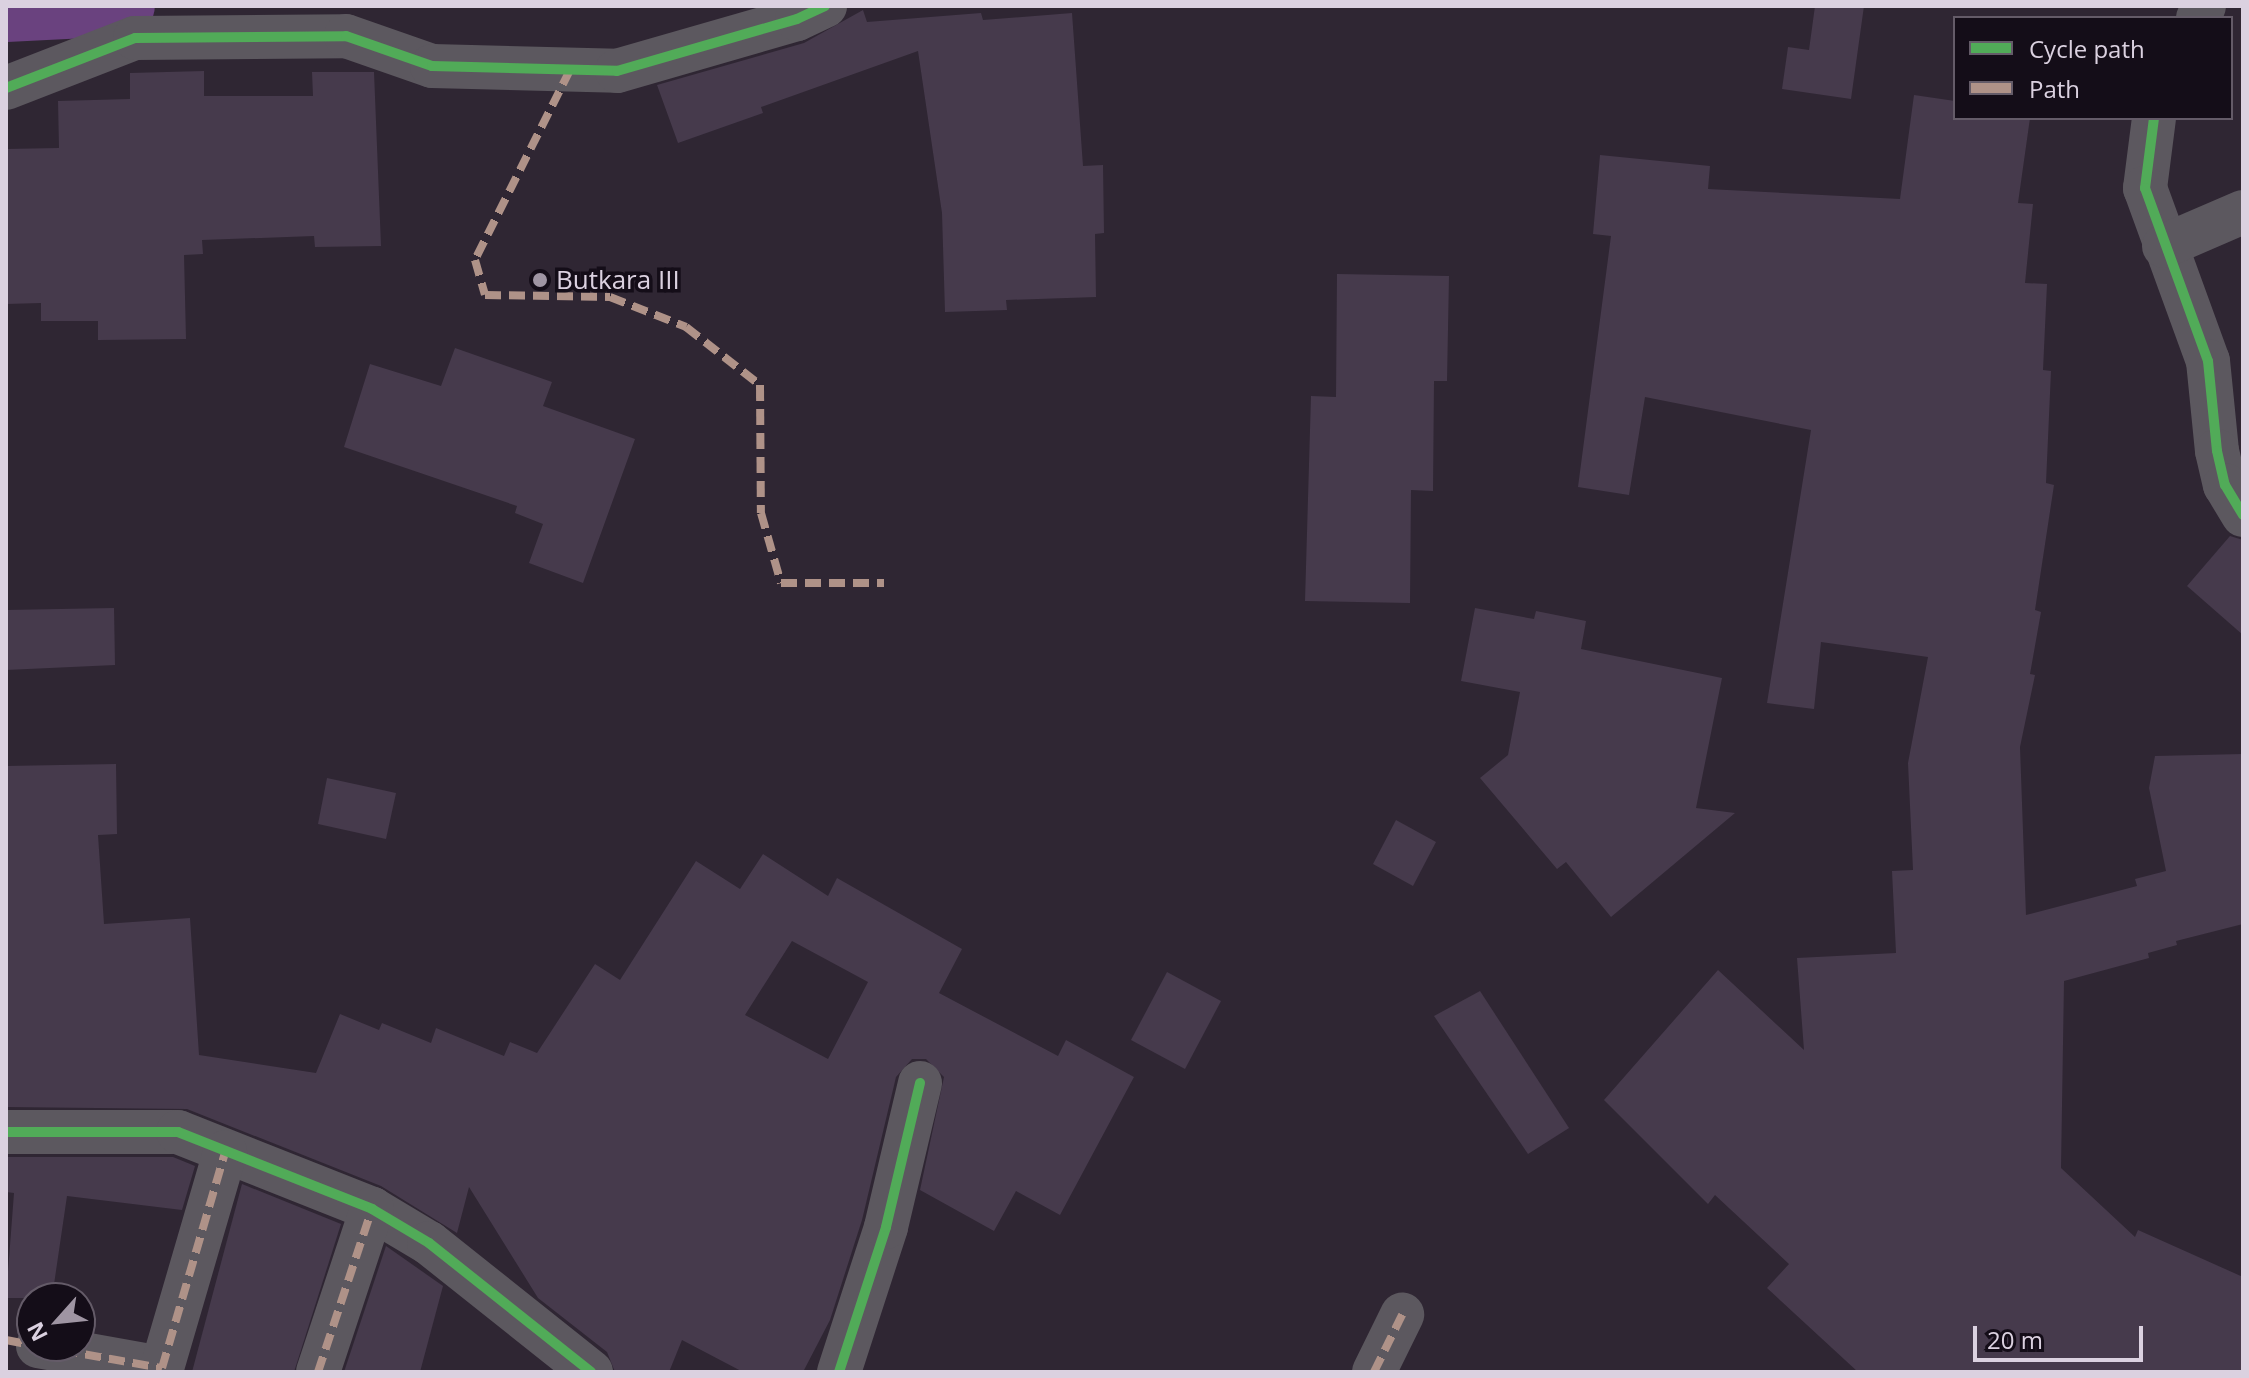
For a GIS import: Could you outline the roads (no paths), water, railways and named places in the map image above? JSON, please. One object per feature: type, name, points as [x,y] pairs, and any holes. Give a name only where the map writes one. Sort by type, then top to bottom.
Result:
[{"type":"street","points":[[6,88],[135,38],[346,36],[432,66],[617,71],[797,19],[825,6]]},
{"type":"street","points":[[2154,120],[2145,188],[2208,361],[2222,474],[2243,515]]},
{"type":"street","points":[[2164,246],[2243,212]]},
{"type":"street","points":[[839,1372],[886,1227],[920,1083]]},
{"type":"street","points":[[6,1132],[178,1132],[372,1209],[429,1243],[591,1372]]},
{"type":"street","points":[[96,1356],[162,1368],[225,1152]]},
{"type":"street","points":[[318,1372],[372,1209]]},
{"type":"street","points":[[1374,1372],[1402,1315]]},
{"type":"waterway","points":[[6,12],[125,6]]},
{"type":"place","name":"Butkara III","points":[[540,280]]}]
